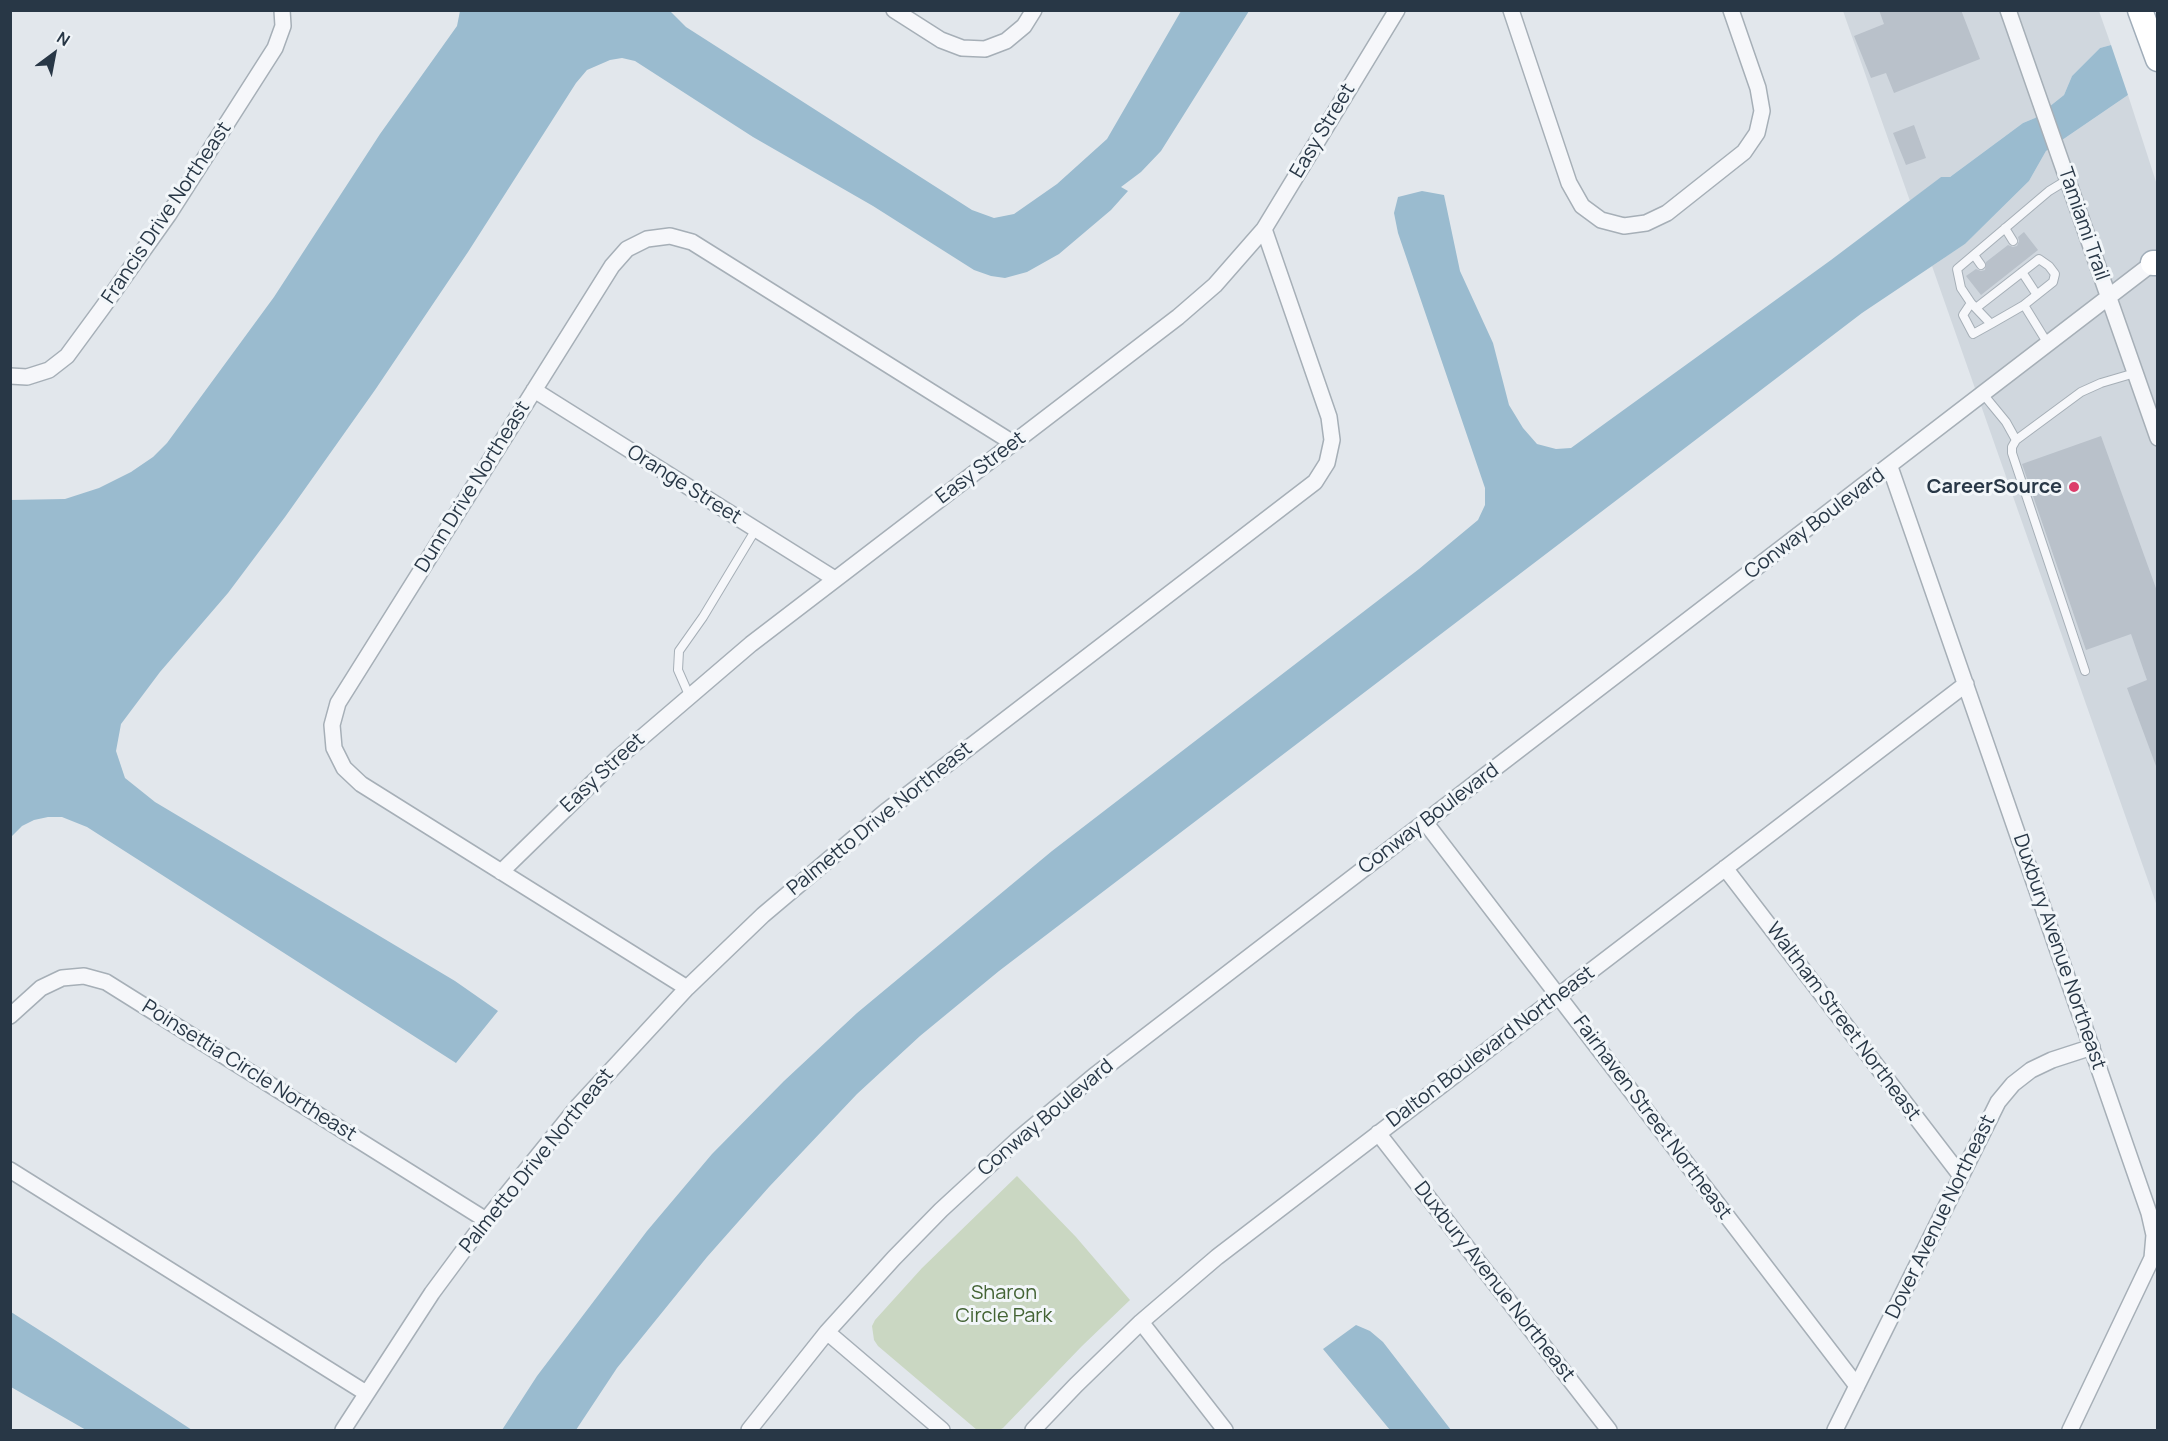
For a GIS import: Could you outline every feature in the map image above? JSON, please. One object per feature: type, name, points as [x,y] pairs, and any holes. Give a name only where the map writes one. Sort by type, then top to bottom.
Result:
[{"type":"main road","points":[[2140,10],[2157,59]]},
{"type":"street","name":"Francis Drive Northeast","points":[[10,376],[27,377],[48,370],[66,356],[103,307],[169,214],[275,48],[282,26],[282,10]]},
{"type":"street","points":[[894,10],[941,40],[962,48],[985,49],[1006,41],[1024,26],[1034,10]]},
{"type":"street","name":"Easy Street","points":[[501,872],[619,757],[690,695],[835,579],[1198,301],[1215,285],[1264,229],[1397,10]]},
{"type":"street","points":[[1511,10],[1569,183],[1582,206],[1601,220],[1624,225],[1647,223],[1667,213],[1744,152],[1757,133],[1762,111],[1758,88],[1731,10]]},
{"type":"street","name":"Tamiami Trail","points":[[2008,10],[2157,438]]},
{"type":"street","name":"Palmetto Drive Northeast","points":[[343,1431],[432,1293],[486,1220],[579,1105],[687,988],[763,915],[885,812],[1315,482],[1328,463],[1332,440],[1329,417],[1264,229]]},
{"type":"street","name":"Dunn Drive Northeast","points":[[687,988],[361,784],[344,768],[334,748],[332,725],[338,703],[612,266],[627,249],[647,239],[670,236],[692,242],[1013,443]]},
{"type":"street","name":"Conway Boulevard","points":[[749,1431],[827,1332],[925,1226],[1016,1141],[1094,1076],[2156,262]]},
{"type":"street","name":"Orange Street","points":[[534,390],[835,579]]},
{"type":"street","name":"Duxbury Avenue Northeast","points":[[1890,466],[2149,1213],[2154,1235],[2152,1258],[2070,1431]]},
{"type":"street","name":"Dalton Boulevard Northeast","points":[[1033,1431],[1076,1384],[1141,1322],[1217,1257],[1966,684]]},
{"type":"street","name":"Fairhaven Street Northeast","points":[[1425,822],[1857,1386]]},
{"type":"street","name":"Waltham Street Northeast","points":[[1725,868],[1961,1176]]},
{"type":"street","name":"Poinsettia Circle Northeast","points":[[10,1016],[41,988],[62,978],[84,976],[106,982],[486,1220]]},
{"type":"street","name":"Dover Avenue Northeast","points":[[1835,1431],[1998,1102],[2013,1084],[2031,1070],[2052,1060],[2092,1047]]},
{"type":"street","name":"Duxbury Avenue Northeast","points":[[1378,1133],[1609,1431]]},
{"type":"street","points":[[10,1170],[366,1393]]},
{"type":"street","points":[[1141,1322],[1226,1431]]},
{"type":"street","points":[[827,1332],[942,1431]]},
{"type":"lane","points":[[1991,324],[1961,288],[1957,269],[2049,191],[2067,180]]},
{"type":"lane","points":[[2005,228],[2013,241]]},
{"type":"lane","points":[[1974,255],[1981,265]]},
{"type":"lane","points":[[2038,259],[2049,266],[2055,274],[2053,282],[2024,305],[1973,334],[1964,315],[1995,288],[2022,272],[2027,263],[2038,259]]},
{"type":"lane","points":[[2022,272],[2037,295]]},
{"type":"lane","points":[[2024,305],[2048,344]]},
{"type":"lane","points":[[2085,672],[2012,453],[2012,447],[2016,440],[2081,392],[2101,383],[2135,373]]},
{"type":"lane","points":[[1983,394],[2006,422],[2016,440]]},
{"type":"lane","points":[[690,695],[678,670],[678,651],[703,617],[756,529]]},
{"type":"shaded area","points":[[1843,11],[2099,11],[2111,45],[2100,48],[2072,76],[2064,95],[2035,118],[2023,123],[1950,177],[1941,177],[1910,201]]},
{"type":"shaded area","points":[[2128,95],[2158,188],[2157,906],[1932,266],[1965,244],[2029,181],[2046,151]]},
{"type":"green space","name":"Sharon Circle Park","points":[[1017,1176],[1076,1237],[1130,1300],[1003,1428],[977,1430],[878,1346],[874,1340],[872,1326],[922,1268]]},
{"type":"water","points":[[460,11],[670,11],[686,27],[972,210],[994,218],[1014,214],[1057,184],[1107,139],[1181,11],[1249,11],[1161,151],[1141,172],[1121,187],[1128,191],[1111,210],[1059,254],[1027,272],[1005,278],[974,270],[873,206],[753,137],[635,61],[622,58],[610,60],[587,70],[576,83],[468,252],[375,390],[285,517],[228,593],[160,672],[121,724],[116,751],[125,778],[155,802],[455,981],[498,1011],[456,1063],[87,827],[62,817],[48,817],[22,826],[11,837],[10,500],[65,499],[99,488],[131,472],[153,457],[167,443],[274,297],[380,134],[457,26]]},
{"type":"water","points":[[2111,45],[2128,95],[2046,151],[2029,181],[1965,244],[1862,313],[999,971],[920,1036],[857,1094],[707,1257],[617,1368],[576,1430],[502,1430],[537,1376],[647,1231],[712,1154],[784,1081],[857,1013],[1052,851],[1419,569],[1478,520],[1485,505],[1485,488],[1398,233],[1394,213],[1398,197],[1422,191],[1444,195],[1460,271],[1493,343],[1509,405],[1523,428],[1537,444],[1556,449],[1571,448],[1831,260],[1941,177],[1950,177],[2023,123],[2035,118],[2064,95],[2072,76],[2100,48]]},
{"type":"water","points":[[11,1312],[192,1430],[86,1430],[11,1387]]},
{"type":"water","points":[[1356,1325],[1370,1331],[1383,1342],[1451,1430],[1390,1430],[1323,1349]]},
{"type":"building","points":[[1879,10],[1961,10],[1980,59],[1894,93],[1886,73],[1871,78],[1854,36],[1884,24]]},
{"type":"building","points":[[1914,125],[1926,158],[1906,165],[1893,133]]},
{"type":"building","points":[[2024,232],[2038,250],[1981,295],[1966,276],[1976,269],[1985,270],[1986,262],[2008,245],[2017,246],[2018,237]]},
{"type":"building","points":[[2101,436],[2157,591],[2156,766],[2127,688],[2147,680],[2131,634],[2086,650],[2022,464]]},
{"type":"place","name":"CareerSource","points":[[2074,487]]}]
